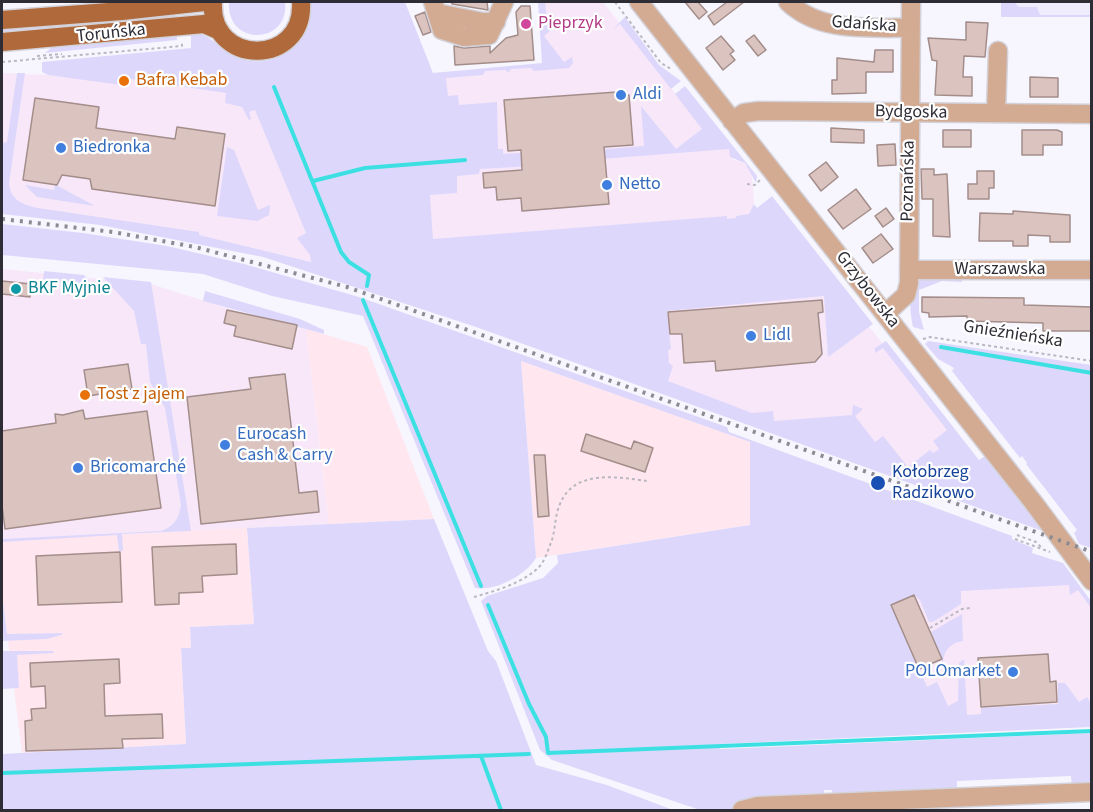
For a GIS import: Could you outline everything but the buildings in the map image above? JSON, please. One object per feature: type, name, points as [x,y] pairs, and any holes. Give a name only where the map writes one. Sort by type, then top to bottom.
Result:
[{"type":"main road","points":[[122,11],[146,2]]},
{"type":"main road","name":"Toruńska","points":[[2,20],[204,2]]},
{"type":"main road","points":[[213,2],[214,17],[220,31],[230,42],[242,49],[257,51],[272,49],[284,42],[294,31],[300,18],[301,2]]},
{"type":"main road","name":"Toruńska","points":[[2,42],[204,24],[220,31]]},
{"type":"street","points":[[435,7],[442,30],[464,38],[489,35],[504,2]]},
{"type":"street","name":"Grzybowska","points":[[639,2],[1033,502],[1092,581]]},
{"type":"street","name":"Gdańska","points":[[788,2],[804,15],[828,24],[911,28]]},
{"type":"street","name":"Poznańska","points":[[885,314],[906,295],[909,270],[911,2]]},
{"type":"street","points":[[996,113],[998,51]]},
{"type":"street","name":"Bydgoska","points":[[732,121],[744,113],[759,111],[1092,114]]},
{"type":"street","name":"Warszawska","points":[[909,270],[1092,270]]},
{"type":"street","points":[[742,810],[758,806],[797,807],[1092,792]]},
{"type":"path","points":[[615,2],[661,63],[673,70]]},
{"type":"path","points":[[2,62],[182,46]]},
{"type":"path","points":[[747,184],[757,184],[760,174]]},
{"type":"path","name":"Gnieźnieńska","points":[[930,337],[1092,361]]},
{"type":"path","points":[[474,597],[509,585],[537,569],[543,562],[553,538],[559,505],[566,494],[580,483],[604,475],[647,481]]},
{"type":"path","points":[[1017,538],[1036,542],[1043,549]]},
{"type":"path","points":[[930,628],[962,609],[970,608]]},
{"type":"shaded area","points":[[229,2],[285,2],[284,16],[278,26],[269,33],[258,35],[247,33],[237,27],[231,17]]},
{"type":"shaded area","points":[[311,2],[405,2],[433,73],[542,63],[538,2],[545,2],[547,20],[551,30],[544,36],[564,62],[572,57],[573,63],[569,68],[534,71],[531,68],[511,69],[508,73],[506,70],[485,71],[483,75],[446,78],[448,96],[458,95],[459,105],[497,102],[498,149],[503,149],[503,154],[535,152],[536,155],[644,146],[641,106],[676,149],[702,129],[675,94],[685,86],[757,176],[756,183],[745,163],[730,157],[729,149],[589,160],[589,163],[480,169],[479,174],[457,176],[457,193],[430,195],[433,239],[727,216],[727,219],[736,218],[736,216],[749,214],[754,204],[757,208],[772,196],[873,324],[828,357],[824,296],[667,311],[671,349],[668,350],[669,363],[673,366],[668,381],[752,413],[773,411],[774,421],[852,415],[853,405],[863,409],[855,416],[875,442],[883,436],[908,467],[930,450],[933,453],[939,449],[933,441],[947,430],[883,348],[875,353],[875,348],[886,341],[979,460],[985,456],[1048,533],[476,327],[263,257],[100,225],[2,214],[2,143],[7,142],[17,73],[25,73],[9,183],[12,194],[18,201],[38,208],[199,232],[199,235],[311,262],[310,255],[297,238],[306,233],[255,110],[249,112],[251,119],[249,120],[242,107],[225,103],[226,93],[130,79],[128,86],[48,75],[42,72],[42,62],[191,48],[191,33],[206,37],[243,60],[269,60],[285,53],[301,38],[309,21]]},
{"type":"shaded area","points":[[541,2],[603,2],[718,147],[729,146],[732,159],[745,163],[752,172],[754,204],[750,219],[429,243],[421,166],[432,73],[544,66]]},
{"type":"shaded area","points":[[1001,2],[1091,2],[1091,17],[1001,17]]},
{"type":"shaded area","points":[[1001,2],[1015,3],[1019,7],[1037,7],[1040,15],[1091,15],[1091,17],[1001,17]]},
{"type":"shaded area","points":[[175,12],[175,20],[2,36],[2,28]]},
{"type":"shaded area","points":[[625,17],[659,65],[681,81],[671,89],[620,24],[612,30]]},
{"type":"shaded area","points":[[177,34],[177,40],[45,53],[52,47]]},
{"type":"shaded area","points":[[2,73],[209,82],[256,108],[305,228],[312,262],[163,227],[38,210],[2,200]]},
{"type":"shaded area","points":[[227,147],[234,150],[258,210],[270,205],[269,215],[257,221],[217,216]]},
{"type":"shaded area","points":[[25,185],[54,190],[56,185],[95,206],[37,197]]},
{"type":"shaded area","points":[[2,224],[167,246],[244,264],[359,297],[727,427],[729,432],[1012,536],[1012,539],[1033,548],[1032,553],[1063,563],[1091,601],[1091,608],[1078,590],[1070,595],[1069,585],[961,591],[961,604],[933,622],[929,622],[920,600],[914,595],[891,605],[927,687],[937,682],[948,706],[958,701],[959,663],[964,659],[967,715],[981,714],[981,708],[1058,704],[1058,683],[1065,683],[1079,702],[1087,697],[1091,703],[1091,727],[718,744],[720,749],[1091,733],[1091,787],[1072,788],[1071,776],[957,781],[957,792],[833,796],[832,790],[824,790],[824,797],[737,806],[732,810],[700,810],[552,760],[540,750],[481,601],[487,596],[543,578],[558,563],[557,555],[750,525],[750,442],[521,361],[536,558],[525,571],[501,585],[475,588],[363,316],[272,296],[203,274],[2,255]]},
{"type":"shaded area","points":[[2,269],[151,284],[239,312],[306,329],[329,524],[2,540]]},
{"type":"shaded area","points":[[44,271],[84,275],[95,288],[45,281],[42,293]]},
{"type":"shaded area","points":[[962,274],[962,282],[942,281],[919,290],[919,312],[924,330],[913,327],[910,300],[918,282],[923,277]]},
{"type":"shaded area","points":[[103,277],[151,282],[191,531],[122,534],[123,551],[119,551],[117,535],[2,542],[2,539],[161,531],[173,524],[179,514],[181,505],[165,408],[150,382],[146,344],[141,344],[134,311]]},
{"type":"shaded area","name":"Lidl","points":[[840,290],[980,467],[961,482],[775,430],[650,383],[611,309]]},
{"type":"shaded area","points":[[205,291],[300,319],[324,330],[324,334],[203,301]]},
{"type":"shaded area","points":[[306,329],[367,347],[434,519],[329,524]]},
{"type":"shaded area","points":[[928,341],[1091,365],[1091,548],[1079,544],[1074,533],[1077,530],[1022,456],[1020,458],[952,371],[954,368],[938,359],[925,344]]},
{"type":"shaded area","points":[[521,361],[751,442],[750,525],[536,558]]},
{"type":"shaded area","points":[[434,519],[488,651],[496,661],[536,765],[607,785],[673,810],[2,810],[2,754],[186,744],[181,648],[191,648],[190,627],[254,624],[247,528]]},
{"type":"shaded area","points":[[247,528],[254,624],[190,627],[191,648],[181,649],[186,744],[22,753],[2,593],[2,540]]},
{"type":"shaded area","points":[[1076,581],[1091,604],[1091,708],[967,715],[931,716],[877,589]]},
{"type":"shaded area","points":[[2,593],[7,634],[63,633],[47,639],[2,641]]},
{"type":"shaded area","points":[[962,614],[963,641],[948,648],[943,664],[931,632]]},
{"type":"shaded area","points":[[2,651],[53,651],[54,653],[17,655],[19,688],[2,689]]},
{"type":"waterway","points":[[274,87],[341,252],[349,262],[369,275],[367,286]]},
{"type":"waterway","points":[[313,181],[365,168],[465,160]]},
{"type":"waterway","points":[[363,300],[481,586]]},
{"type":"waterway","points":[[941,347],[1092,373]]},
{"type":"waterway","points":[[488,605],[529,704],[546,737],[548,753],[1092,731]]},
{"type":"waterway","points":[[2,773],[529,754]]},
{"type":"waterway","points":[[481,756],[501,810]]},
{"type":"railway","points":[[2,219],[113,232],[195,247],[347,287],[1092,552]]},
{"type":"place","name":"Pieprzyk","points":[[526,24]]},
{"type":"place","name":"Bafra Kebab","points":[[124,81]]},
{"type":"place","name":"Aldi","points":[[621,95]]},
{"type":"place","name":"Biedronka","points":[[61,148]]},
{"type":"place","name":"Netto","points":[[607,185]]},
{"type":"place","name":"BKF Myjnie","points":[[16,289]]},
{"type":"place","name":"Lidl","points":[[751,336]]},
{"type":"place","name":"Tost z jajem","points":[[85,395]]},
{"type":"place","name":"Eurocash Cash & Carry","points":[[225,445]]},
{"type":"place","name":"Bricomarché","points":[[78,468]]},
{"type":"place","name":"Kołobrzeg Radzikowo","points":[[878,483]]},
{"type":"place","name":"POLOmarket","points":[[1013,672]]}]
